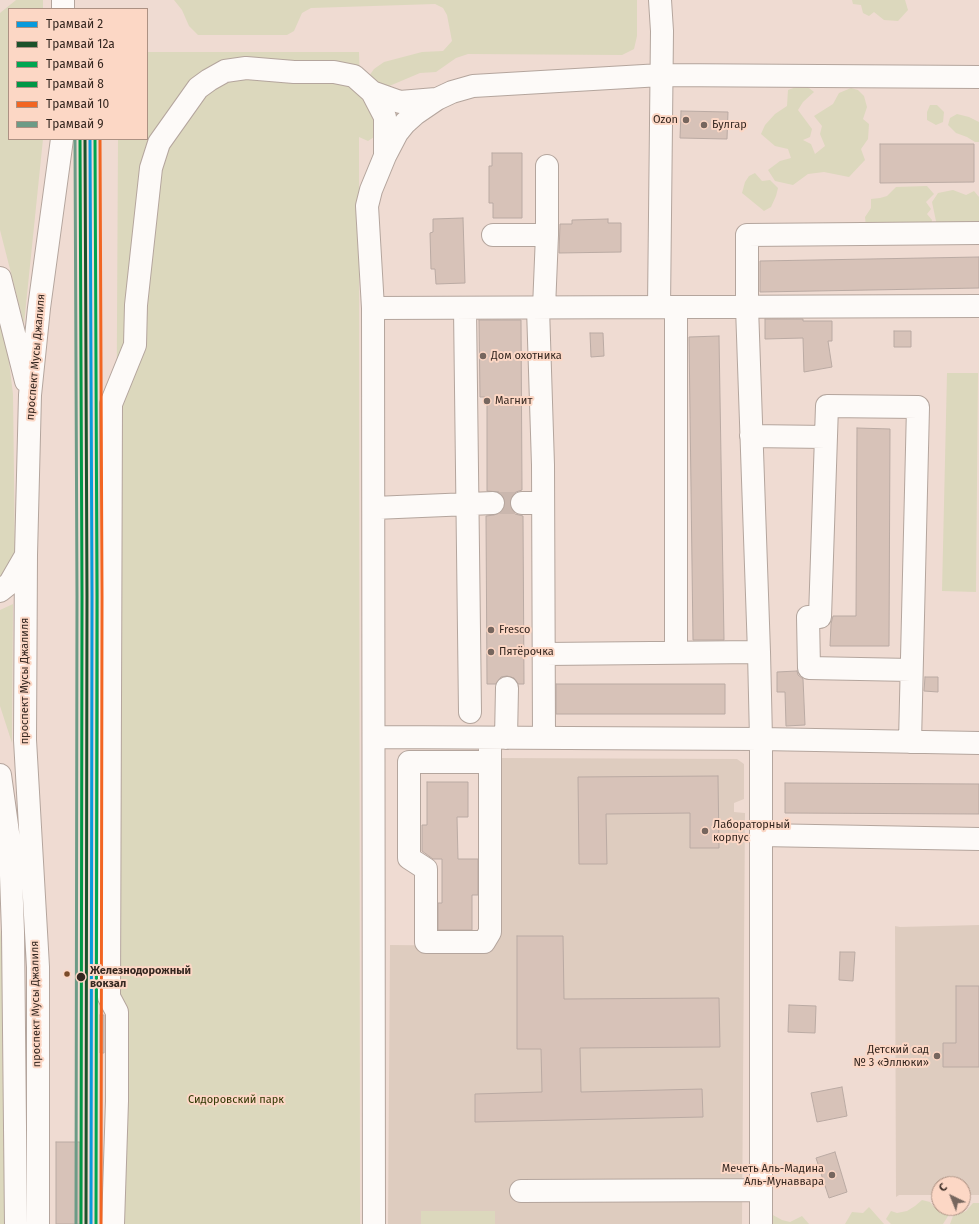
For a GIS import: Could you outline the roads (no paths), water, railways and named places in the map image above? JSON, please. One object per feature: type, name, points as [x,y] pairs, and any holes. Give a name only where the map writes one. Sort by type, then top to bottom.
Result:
[{"type":"street","points":[[660,0],[662,31],[661,75],[676,652]]},
{"type":"street","points":[[113,1224],[117,1101],[117,1012],[109,997],[111,404],[135,345],[136,305],[151,168],[159,144],[198,88],[225,71],[246,68],[294,72],[334,72],[354,76],[372,92],[385,117],[385,156]]},
{"type":"street","points":[[374,1224],[375,737],[373,308],[368,206],[372,185],[385,156],[405,123],[415,114],[437,99],[452,92],[473,86],[661,75],[979,78]]},
{"type":"street","points":[[372,92],[400,102],[437,99]]},
{"type":"street","name":"проспект Мусы Джалиля","points":[[38,1224],[38,967],[25,740],[26,555],[30,395],[39,308],[62,140]]},
{"type":"street","points":[[544,738],[545,654],[533,503],[543,465],[541,308],[547,235],[547,166]]},
{"type":"street","points":[[761,1224],[761,739],[746,235],[979,233]]},
{"type":"street","points":[[493,235],[547,235]]},
{"type":"street","points":[[0,278],[30,395]]},
{"type":"street","points":[[373,308],[979,306]]},
{"type":"street","points":[[465,308],[470,712]]},
{"type":"street","points":[[910,742],[918,407],[828,406],[820,617],[808,617],[809,668],[911,670]]},
{"type":"street","points":[[751,436],[826,437]]},
{"type":"street","points":[[374,508],[493,503]]},
{"type":"street","points":[[0,591],[10,583],[26,555]]},
{"type":"street","points":[[545,654],[759,652]]},
{"type":"street","points":[[490,762],[409,762],[409,858],[426,869],[426,942],[484,942],[490,932],[490,762],[498,738],[507,688]]},
{"type":"street","points":[[375,737],[761,739],[979,743]]},
{"type":"street","name":"проспект Мусы Джалиля","points":[[0,775],[10,847],[16,1224]]},
{"type":"street","points":[[761,835],[979,839]]},
{"type":"street","points":[[375,842],[409,842]]},
{"type":"street","points":[[521,1191],[761,1190]]},
{"type":"tunnel","points":[[493,503],[522,503]]},
{"type":"tram line","name":"9","points":[[75,140],[77,596],[76,1224]]},
{"type":"tram line","name":"8","points":[[80,140],[82,596],[81,1224]]},
{"type":"tram line","name":"12а","points":[[85,140],[87,596],[86,1224]]},
{"type":"tram line","name":"2","points":[[90,140],[92,596],[91,1224]]},
{"type":"tram line","name":"6","points":[[95,140],[97,596],[96,1224]]},
{"type":"tram line","name":"10","points":[[100,140],[102,596],[101,1224]]},
{"type":"place","name":"Ozon","points":[[686,120]]},
{"type":"place","name":"Булгар","points":[[704,125]]},
{"type":"place","name":"Дом охотника","points":[[483,356]]},
{"type":"place","name":"Магнит","points":[[487,401]]},
{"type":"place","name":"Fresco","points":[[491,630]]},
{"type":"place","name":"Пятёрочка","points":[[491,652]]},
{"type":"place","name":"Лабораторный корпус","points":[[705,831]]},
{"type":"place","name":"Железнодорожный вокзал","points":[[81,977]]},
{"type":"place","name":"Детский сад № 3 «Эллюки»","points":[[937,1056]]},
{"type":"place","name":"Мечеть Аль-Мадина Аль-Мунаввара","points":[[832,1175]]},
{"type":"park label","name":"Сидоровский парк","points":[[236,1100]]}]
